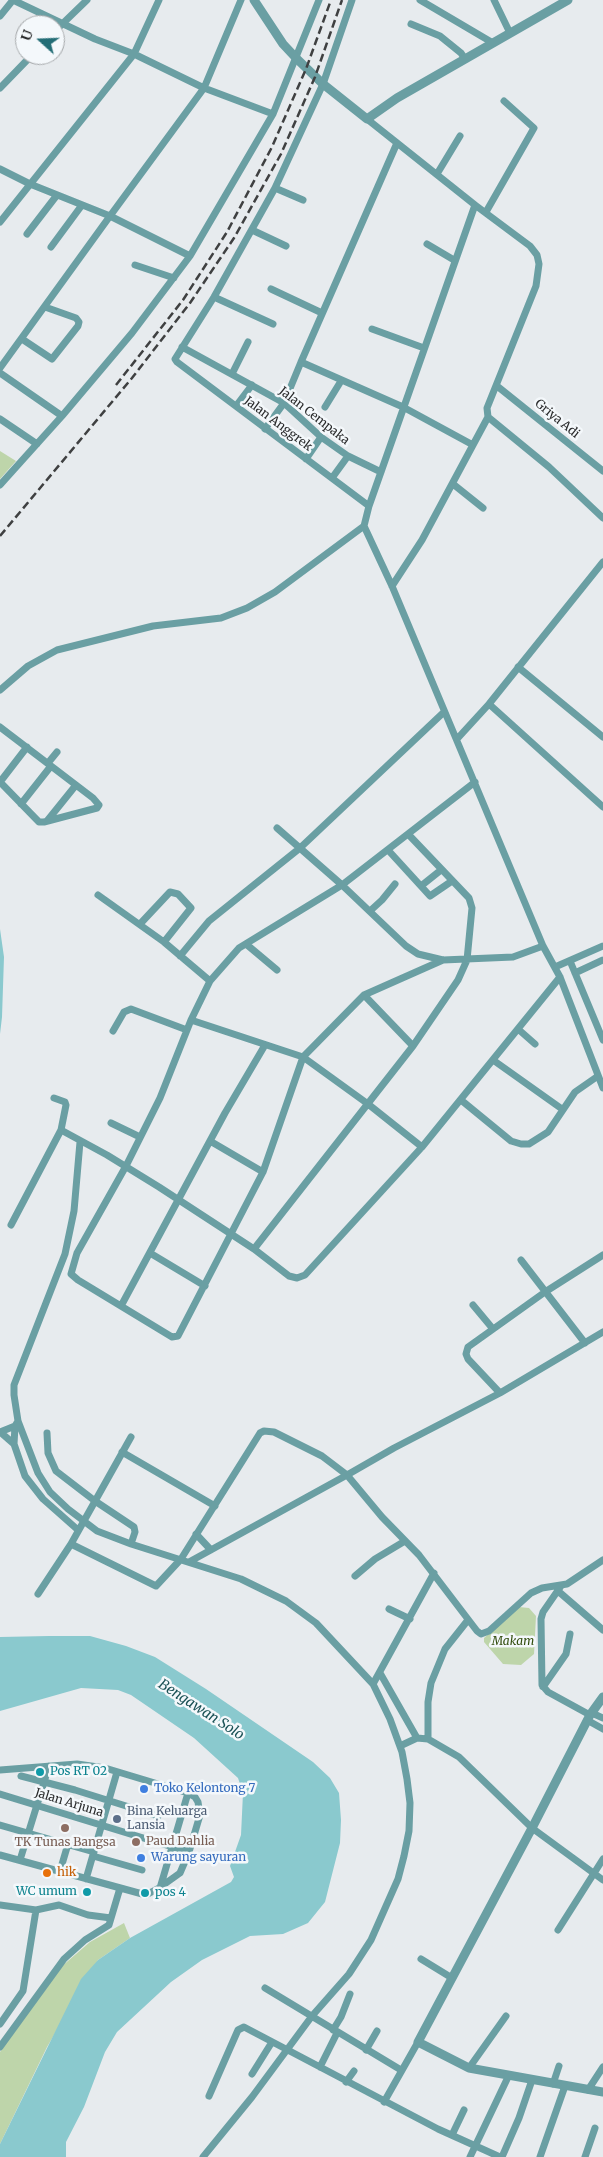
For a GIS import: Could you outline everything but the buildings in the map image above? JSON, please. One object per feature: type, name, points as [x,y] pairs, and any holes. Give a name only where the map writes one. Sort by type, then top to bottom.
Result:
[{"type":"street","points":[[0,16],[13,0],[45,15]]},
{"type":"street","points":[[65,20],[87,0]]},
{"type":"street","points":[[0,222],[134,54],[160,0]]},
{"type":"street","points":[[0,368],[204,88],[241,0]]},
{"type":"street","points":[[254,0],[284,44],[323,84],[475,205],[530,246],[537,255],[539,264],[536,286],[487,408],[488,417],[422,540],[392,586]]},
{"type":"street","points":[[0,485],[62,416],[132,333],[190,256],[273,114],[320,0]]},
{"type":"street","points":[[182,348],[214,297],[275,188],[323,84],[352,0]]},
{"type":"street","points":[[420,0],[492,43]]},
{"type":"street","points":[[494,0],[510,33]]},
{"type":"street","points":[[367,119],[396,98],[568,0]]},
{"type":"street","points":[[65,24],[134,54],[204,88],[273,114]]},
{"type":"street","points":[[410,24],[440,36],[461,53],[465,59]]},
{"type":"street","points":[[0,88],[22,65]]},
{"type":"street","points":[[486,212],[534,128],[534,125],[504,101]]},
{"type":"street","points":[[437,174],[460,136]]},
{"type":"street","points":[[265,429],[284,403],[397,143]]},
{"type":"street","points":[[0,169],[30,184],[110,216],[190,256]]},
{"type":"street","points":[[275,188],[303,200]]},
{"type":"street","points":[[28,234],[57,195]]},
{"type":"street","points":[[51,247],[82,205]]},
{"type":"street","points":[[475,205],[403,407],[364,526],[392,586],[543,946],[560,978],[603,1088]]},
{"type":"street","points":[[252,230],[286,246]]},
{"type":"street","points":[[427,244],[454,260]]},
{"type":"street","points":[[135,265],[174,278]]},
{"type":"street","points":[[271,289],[322,313]]},
{"type":"street","points":[[214,297],[273,324]]},
{"type":"street","points":[[22,339],[52,359],[78,326],[76,318],[45,307]]},
{"type":"street","points":[[372,329],[424,348]]},
{"type":"street","points":[[232,374],[248,342]]},
{"type":"street","name":"Jalan Anggrek","points":[[182,348],[175,359],[177,362],[369,506]]},
{"type":"street","name":"Jalan Cempaka","points":[[182,348],[284,403],[321,437],[348,456],[381,472]]},
{"type":"street","points":[[301,362],[403,407],[474,445]]},
{"type":"street","points":[[0,373],[62,416]]},
{"type":"street","points":[[325,407],[341,381]]},
{"type":"street","points":[[236,406],[252,385]]},
{"type":"street","name":"Griya Adi","points":[[497,386],[603,471]]},
{"type":"street","points":[[488,417],[549,467],[603,518]]},
{"type":"street","points":[[0,419],[37,444]]},
{"type":"street","points":[[306,459],[321,437]]},
{"type":"street","points":[[332,478],[348,456]]},
{"type":"street","points":[[453,484],[483,508]]},
{"type":"street","points":[[0,690],[28,666],[57,650],[153,626],[221,618],[247,608],[275,592],[364,526]]},
{"type":"street","points":[[457,739],[488,704],[603,562]]},
{"type":"street","points":[[518,667],[603,737]]},
{"type":"street","points":[[488,704],[603,807]]},
{"type":"street","points":[[180,956],[209,921],[300,848],[444,712]]},
{"type":"street","points":[[1,730],[27,747],[96,800],[99,807],[46,822],[36,821],[0,782],[27,747]]},
{"type":"street","points":[[21,804],[50,765],[56,752]]},
{"type":"street","points":[[443,960],[364,995],[303,1057],[263,1172],[205,1286],[176,1337],[172,1337],[72,1276],[71,1271],[77,1253],[126,1166],[160,1098],[191,1020],[210,981],[238,948],[342,885],[475,782]]},
{"type":"street","points":[[46,822],[76,785]]},
{"type":"street","points":[[277,828],[413,951],[443,960],[467,960],[478,957],[514,957],[543,946]]},
{"type":"street","points":[[254,1249],[413,1046],[458,980],[467,960],[471,903],[469,898],[408,834]]},
{"type":"street","points":[[388,850],[431,896],[452,881]]},
{"type":"street","points":[[421,886],[441,870]]},
{"type":"street","points":[[370,912],[395,884]]},
{"type":"street","points":[[140,924],[170,892],[178,894],[191,908],[164,942]]},
{"type":"street","points":[[98,895],[164,942],[210,981]]},
{"type":"street","points":[[246,944],[277,970]]},
{"type":"street","points":[[554,967],[603,946]]},
{"type":"street","points":[[575,973],[603,960]]},
{"type":"street","points":[[570,961],[603,1040]]},
{"type":"street","points":[[61,1130],[126,1166],[254,1249],[289,1276],[297,1278],[305,1276],[422,1147],[560,978]]},
{"type":"street","points":[[364,995],[413,1046]]},
{"type":"street","points":[[113,1031],[124,1012],[131,1009],[187,1030]]},
{"type":"street","points":[[191,1020],[303,1057],[368,1104],[422,1147]]},
{"type":"street","points":[[518,1029],[535,1044]]},
{"type":"street","points":[[120,1306],[210,1141],[265,1046]]},
{"type":"street","points":[[493,1060],[562,1109]]},
{"type":"street","points":[[461,1100],[511,1141],[529,1144],[540,1139],[548,1132],[574,1092],[598,1076]]},
{"type":"street","points":[[10,1226],[61,1130],[66,1105],[65,1102],[54,1098]]},
{"type":"street","points":[[111,1124],[140,1137]]},
{"type":"street","points":[[210,1141],[263,1172]]},
{"type":"street","points":[[78,1530],[43,1499],[28,1482],[14,1444],[16,1424],[14,1385],[65,1254],[74,1211],[80,1142]]},
{"type":"street","points":[[65,1254],[77,1253]]},
{"type":"street","points":[[150,1253],[205,1286]]},
{"type":"street","points":[[500,1393],[466,1354],[470,1344],[545,1292],[603,1255]]},
{"type":"street","points":[[521,1260],[585,1343]]},
{"type":"street","points":[[473,1305],[493,1329]]},
{"type":"street","points":[[189,1562],[394,1448],[500,1393],[603,1332]]},
{"type":"street","points":[[14,1444],[0,1432],[16,1424]]},
{"type":"street","points":[[16,1424],[38,1473],[50,1492],[83,1521],[98,1531],[130,1544],[242,1579],[286,1601],[316,1623],[373,1684],[390,1719],[400,1746],[408,1779],[410,1803],[409,1831],[398,1879],[366,1947],[349,1974],[312,2016],[252,2097],[203,2157]]},
{"type":"street","points":[[71,1544],[156,1586],[181,1559],[260,1433],[266,1430],[274,1432],[322,1456],[347,1475],[434,1573],[477,1631],[485,1634],[531,1594],[549,1586],[559,1588],[603,1630]]},
{"type":"street","points":[[47,1433],[48,1452],[56,1471],[95,1501],[134,1527],[135,1532],[130,1544]]},
{"type":"street","points":[[38,1594],[71,1544],[131,1437]]},
{"type":"street","points":[[122,1452],[215,1506]]},
{"type":"street","points":[[22,1467],[38,1473]]},
{"type":"street","points":[[196,1534],[211,1550]]},
{"type":"street","points":[[355,1576],[375,1559],[405,1541]]},
{"type":"street","points":[[543,1687],[541,1619],[543,1612],[559,1588],[574,1581],[603,1560]]},
{"type":"street","points":[[373,1684],[434,1573]]},
{"type":"street","points":[[390,1609],[410,1619]]},
{"type":"street","points":[[428,1739],[427,1711],[431,1683],[446,1649],[468,1620]]},
{"type":"street","points":[[543,1687],[566,1654],[570,1634]]},
{"type":"street","points":[[380,1673],[417,1738]]},
{"type":"street","points":[[543,1687],[590,1716],[603,1729]]},
{"type":"street","points":[[384,2102],[418,2042],[590,1716],[603,1697]]},
{"type":"street","points":[[590,1716],[603,1718]]},
{"type":"street","points":[[400,1746],[417,1738],[428,1739],[459,1757],[532,1828],[603,1880]]},
{"type":"street","points":[[0,1770],[76,1764],[117,1772],[188,1793],[198,1802],[200,1815],[189,1852],[180,1873],[146,1895],[0,1855]]},
{"type":"street","points":[[20,1860],[49,1766]]},
{"type":"street","points":[[86,1879],[117,1772]]},
{"type":"street","points":[[21,1776],[44,1781],[158,1816]]},
{"type":"street","points":[[159,1888],[188,1793]]},
{"type":"street","name":"Jalan Arjuna","points":[[0,1794],[189,1852]]},
{"type":"street","points":[[0,1825],[68,1844],[142,1870]]},
{"type":"street","points":[[60,1871],[68,1844]]},
{"type":"street","points":[[558,1930],[603,1859]]},
{"type":"street","points":[[0,2047],[64,1960],[85,1940],[109,1925],[120,1888]]},
{"type":"street","points":[[0,1905],[36,1910],[59,1905],[88,1915],[111,1918]]},
{"type":"street","points":[[0,2024],[23,1992],[36,1910]]},
{"type":"street","points":[[421,1959],[452,1978]]},
{"type":"street","points":[[265,1988],[401,2070]]},
{"type":"street","points":[[320,2067],[350,1994]]},
{"type":"street","points":[[469,2068],[506,2016]]},
{"type":"street","points":[[209,2096],[240,2028],[244,2027],[384,2102],[501,2157],[519,2118],[532,2080]]},
{"type":"street","points":[[366,2050],[377,2031]]},
{"type":"street","points":[[252,2074],[272,2042]]},
{"type":"street","points":[[418,2042],[469,2068],[603,2092]]},
{"type":"street","points":[[553,2084],[559,2066]]},
{"type":"street","points":[[588,2090],[603,2067]]},
{"type":"street","points":[[346,2082],[354,2071]]},
{"type":"street","points":[[470,2157],[509,2075]]},
{"type":"street","points":[[540,2157],[565,2086]]},
{"type":"street","points":[[452,2135],[464,2110]]},
{"type":"street","points":[[585,2157],[594,2128]]},
{"type":"green space","points":[[0,451],[16,461],[0,479]]},
{"type":"green space","name":"Makam","points":[[519,1607],[529,1608],[536,1616],[534,1654],[521,1665],[503,1664],[484,1642],[484,1638]]},
{"type":"green space","points":[[124,1923],[130,1938],[98,1960],[47,2047],[0,2144],[0,2052],[54,1973],[90,1942]]},
{"type":"water","points":[[0,929],[4,957],[0,1034]]},
{"type":"water","name":"Bengawan Solo","points":[[90,1636],[126,1646],[155,1657],[206,1689],[313,1762],[330,1778],[339,1793],[340,1843],[325,1902],[308,1923],[283,1934],[250,1936],[202,1960],[171,1982],[117,2032],[105,2052],[84,2107],[66,2142],[66,2157],[0,2157],[0,2144],[81,1979],[98,1960],[130,1938],[231,1882],[234,1877],[230,1866],[241,1835],[243,1793],[238,1778],[194,1738],[131,1695],[118,1690],[81,1688],[0,1711],[0,1637]]},
{"type":"railway","points":[[116,385],[183,300],[227,232],[272,147],[306,69],[331,0]]},
{"type":"railway","points":[[0,536],[132,378],[190,303],[234,238],[281,154],[315,77],[342,0]]},
{"type":"place","name":"Pos RT 02","points":[[40,1772]]},
{"type":"place","name":"Toko Kelontong 7","points":[[144,1789]]},
{"type":"place","name":"Bina Keluarga Lansia","points":[[117,1819]]},
{"type":"place","name":"TK Tunas Bangsa","points":[[65,1828]]},
{"type":"place","name":"Paud Dahlia","points":[[136,1842]]},
{"type":"place","name":"Warung sayuran","points":[[141,1858]]},
{"type":"place","name":"hik","points":[[47,1873]]},
{"type":"place","name":"WC umum","points":[[87,1892]]},
{"type":"place","name":"pos 4","points":[[145,1893]]}]
